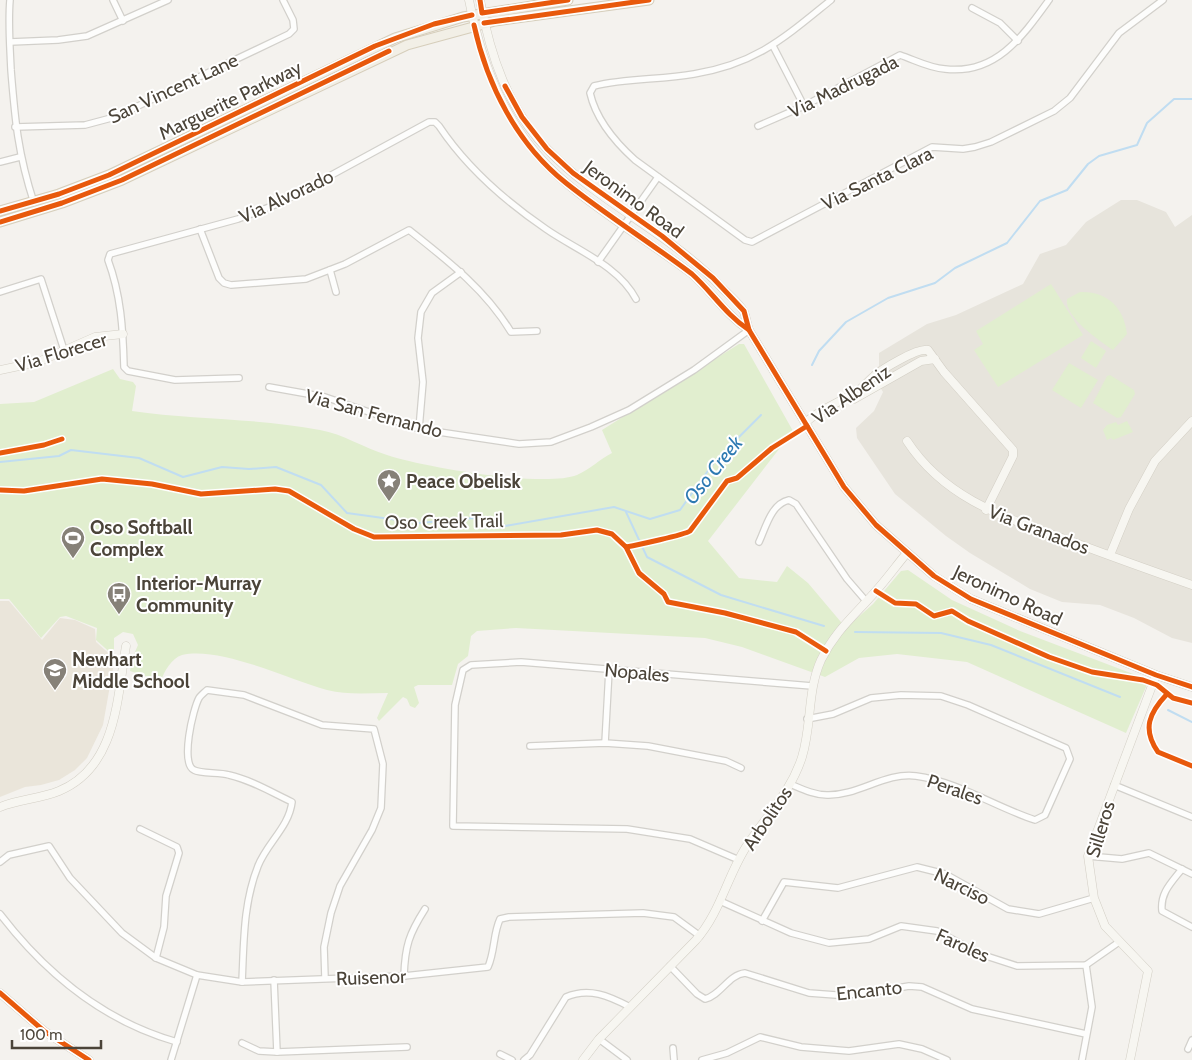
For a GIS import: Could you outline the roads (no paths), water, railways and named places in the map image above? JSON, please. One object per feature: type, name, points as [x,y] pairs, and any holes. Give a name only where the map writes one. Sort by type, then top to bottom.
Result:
[{"type":"main road","name":"Marguerite Parkway","points":[[0,211],[109,175],[375,46],[434,24],[482,13],[568,0]]},
{"type":"main road","name":"Marguerite Parkway","points":[[0,222],[37,211],[122,180],[389,51],[484,23],[649,0]]},
{"type":"street","points":[[10,0],[10,42],[15,127],[20,156],[37,211]]},
{"type":"street","points":[[113,0],[123,21]]},
{"type":"street","points":[[10,42],[76,38],[123,21],[168,0]]},
{"type":"street","name":"San Vincent Lane","points":[[15,127],[85,125],[115,117],[288,34],[294,29],[293,20],[283,0]]},
{"type":"street","name":"Jeronimo Road","points":[[469,0],[474,25],[490,78],[499,99],[534,150],[564,182],[692,274],[709,290],[734,321],[749,330]]},
{"type":"street","name":"Jeronimo Road","points":[[480,0],[494,61],[505,86],[532,131],[547,149],[573,174],[662,236],[713,278],[744,311],[749,330],[844,487],[866,515],[906,554],[952,589],[971,599],[1156,675],[1192,687]]},
{"type":"street","points":[[636,299],[625,282],[598,262],[658,177],[619,145],[596,110],[590,93],[594,86],[693,74],[726,67],[746,60],[773,46],[831,0]]},
{"type":"street","name":"Via Madrugada","points":[[758,126],[804,106],[900,55],[928,66],[956,70],[983,64],[1018,41],[1049,0]]},
{"type":"street","name":"Via Santa Clara","points":[[658,177],[744,240],[752,242],[932,147],[963,149],[975,147],[991,142],[1054,112],[1070,98],[1119,32],[1163,0]]},
{"type":"street","points":[[972,8],[1000,23],[1018,41]]},
{"type":"street","points":[[773,46],[804,106]]},
{"type":"street","name":"Via Alvorado","points":[[123,334],[117,286],[108,260],[110,254],[238,219],[280,203],[430,122],[435,122],[458,152],[483,178],[521,211],[598,262]]},
{"type":"street","points":[[0,162],[20,156]]},
{"type":"street","points":[[200,229],[224,284],[231,285],[306,278],[345,264],[409,230],[461,272],[491,303],[511,332],[538,330]]},
{"type":"street","points":[[330,270],[336,292]]},
{"type":"street","points":[[419,429],[423,382],[418,338],[421,312],[432,293],[461,272]]},
{"type":"street","points":[[0,292],[42,280],[64,350]]},
{"type":"street","name":"Via San Fernando","points":[[269,387],[325,397],[419,429],[519,444],[551,442],[629,410],[694,370],[749,330]]},
{"type":"street","points":[[123,334],[124,367],[133,374],[175,380],[239,378]]},
{"type":"street","name":"Via Florecer","points":[[0,370],[38,362],[95,338],[123,334]]},
{"type":"street","name":"Via Albeniz","points":[[805,423],[814,414],[857,392],[873,377],[898,362],[926,350],[935,359]]},
{"type":"street","points":[[935,359],[1013,450],[1013,456],[986,510]]},
{"type":"street","name":"Via Albeniz","points":[[805,423],[921,361],[935,359]]},
{"type":"street","points":[[898,362],[903,372]]},
{"type":"street","points":[[1110,556],[1129,509],[1155,461],[1192,421]]},
{"type":"street","name":"Via Granados","points":[[907,441],[921,461],[949,486],[986,510],[1192,585]]},
{"type":"street","points":[[759,542],[775,507],[781,502],[789,500],[796,504],[847,579],[866,601]]},
{"type":"street","name":"Arbolitos","points":[[583,1060],[599,1039],[700,936],[714,916],[739,860],[790,784],[803,753],[812,686],[821,661],[832,640],[906,554]]},
{"type":"street","points":[[0,807],[62,790],[84,776],[94,764],[104,750],[110,734],[126,646]]},
{"type":"street","name":"Nopales","points":[[739,860],[690,839],[627,829],[453,826],[455,705],[463,670],[471,665],[521,662],[812,686]]},
{"type":"street","points":[[605,743],[609,670]]},
{"type":"street","name":"Silleros","points":[[1130,1060],[1148,971],[1105,926],[1094,898],[1088,856],[1156,675]]},
{"type":"street","points":[[242,982],[246,908],[250,890],[259,864],[290,814],[292,802],[249,781],[227,774],[194,770],[188,764],[186,756],[195,712],[200,697],[208,690],[244,695],[322,725],[374,729],[382,764],[380,808],[372,830],[340,886],[330,913],[324,947],[325,978]]},
{"type":"street","name":"Perales","points":[[790,784],[825,795],[841,794],[896,777],[915,776],[958,787],[1026,817],[1039,820],[1045,815],[1069,756],[1066,748],[968,705],[941,696],[877,697],[857,702],[825,717],[807,719]]},
{"type":"street","points":[[530,746],[605,743],[648,746],[726,761],[741,768]]},
{"type":"street","points":[[1114,785],[1192,816]]},
{"type":"street","points":[[140,829],[171,843],[177,847],[179,853],[166,896],[164,927],[156,958]]},
{"type":"street","name":"Ruisenor","points":[[0,862],[9,856],[49,846],[70,878],[122,933],[156,958],[197,975],[242,982],[404,976],[476,970],[488,966],[492,958],[495,928],[500,919],[509,917],[643,913],[674,917],[700,936]]},
{"type":"street","points":[[1088,856],[1122,859],[1149,853],[1192,874]]},
{"type":"street","name":"Narciso","points":[[762,921],[784,882],[838,888],[917,867],[945,874],[1008,909],[1039,914],[1094,898]]},
{"type":"street","points":[[1182,870],[1165,891],[1161,900],[1162,911],[1192,927]]},
{"type":"street","name":"Faroles","points":[[720,901],[791,933],[829,943],[869,939],[901,926],[937,931],[980,954],[1017,966],[1086,965]]},
{"type":"street","points":[[404,976],[410,931],[425,909]]},
{"type":"street","points":[[0,914],[23,944],[67,986],[118,1020],[149,1034],[177,1042]]},
{"type":"street","points":[[1082,1060],[1092,1007],[1086,965],[1119,942]]},
{"type":"street","name":"Encanto","points":[[670,966],[704,999],[713,997],[735,976],[745,973],[810,993],[862,994],[909,986],[922,987],[972,1009],[1086,1034]]},
{"type":"street","points":[[171,1060],[197,975]]},
{"type":"street","points":[[274,980],[277,1052]]},
{"type":"street","points":[[524,1060],[530,1055],[566,997],[589,992],[610,996],[630,1007]]},
{"type":"street","points":[[0,993],[44,1032],[89,1060]]},
{"type":"street","points":[[702,1060],[727,1053],[760,1037],[801,1047],[850,1051],[899,1044],[948,1060]]},
{"type":"street","points":[[599,1039],[627,1060]]},
{"type":"street","points":[[1188,1049],[1192,1040]]},
{"type":"street","points":[[242,1044],[259,1051],[277,1052],[407,1046]]},
{"type":"street","points":[[673,1048],[674,1060]]},
{"type":"street","points":[[500,1054],[512,1060]]},
{"type":"waterway","name":"Oso Creek","points":[[812,365],[819,351],[846,322],[888,298],[935,283],[955,268],[1007,243],[1040,201],[1067,190],[1088,164],[1099,156],[1137,145],[1147,123],[1174,99],[1192,99]]},
{"type":"waterway","name":"Oso Creek","points":[[0,462],[59,456],[71,450],[139,458],[183,477],[222,467],[249,469],[276,467],[321,485],[347,513],[419,523],[474,518],[505,526],[614,507],[650,519],[680,510],[715,461],[761,415]]},
{"type":"waterway","points":[[626,512],[647,557],[721,595],[824,626]]},
{"type":"waterway","points":[[855,632],[941,633],[991,645],[1120,697]]},
{"type":"waterway","points":[[1168,710],[1192,722]]},
{"type":"place","name":"Peace Obelisk","points":[[389,502]]},
{"type":"place","name":"Oso Softball Complex","points":[[73,559]]},
{"type":"place","name":"Interior-Murray Community","points":[[119,615]]},
{"type":"place","name":"Newhart Middle School","points":[[55,691]]}]
